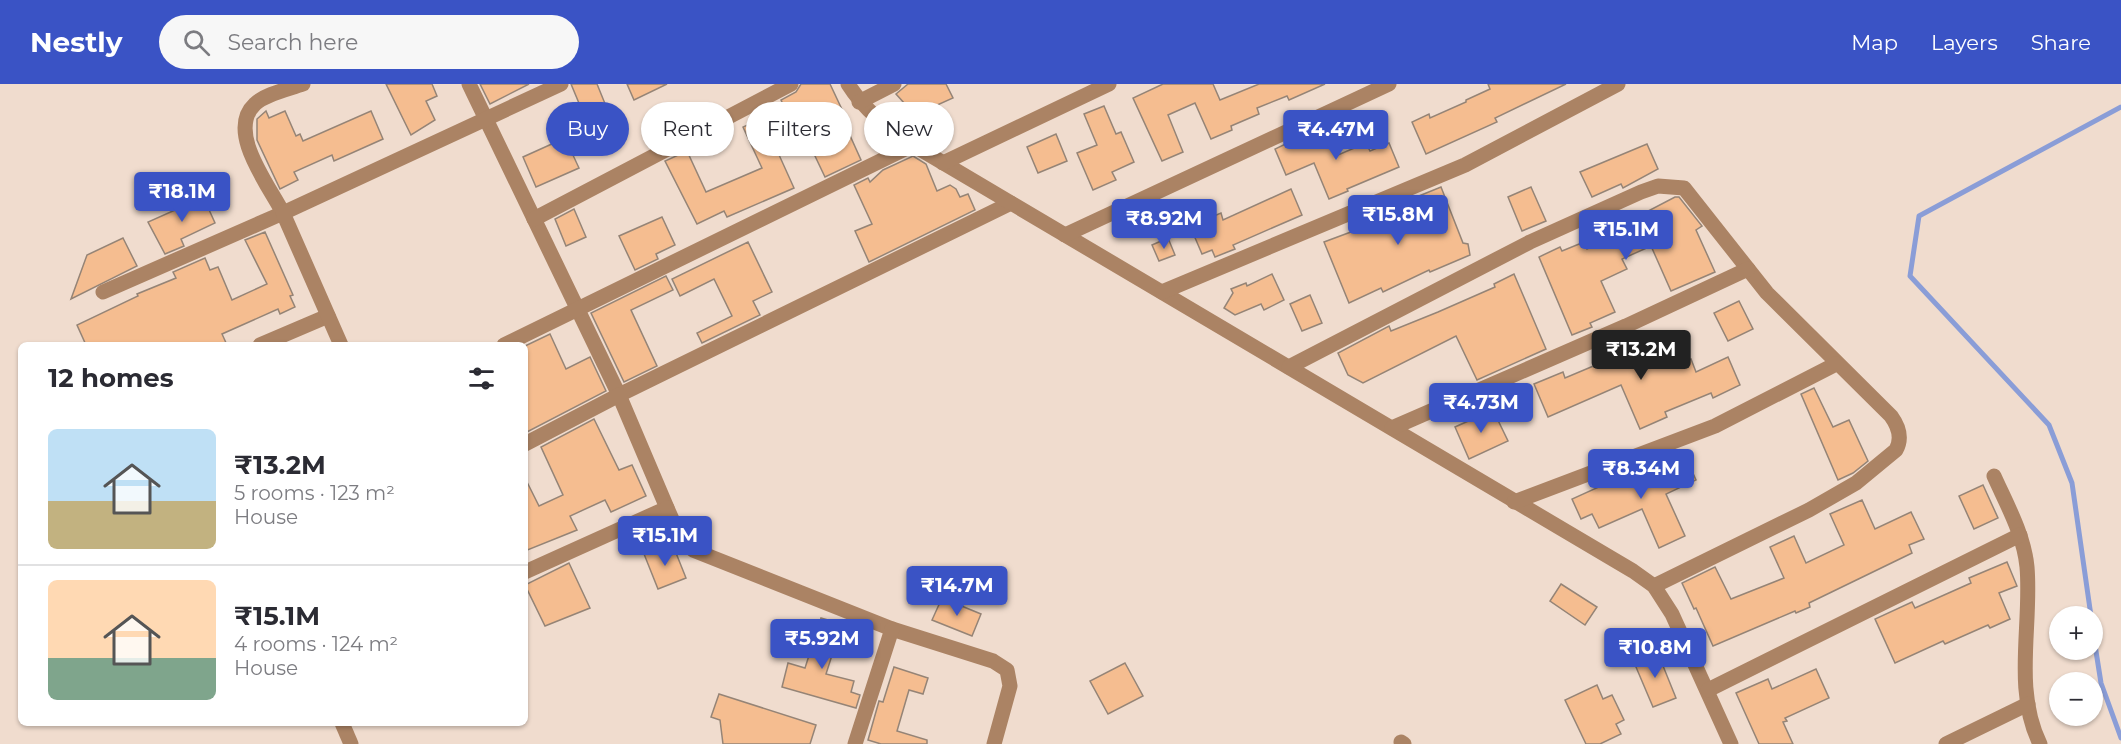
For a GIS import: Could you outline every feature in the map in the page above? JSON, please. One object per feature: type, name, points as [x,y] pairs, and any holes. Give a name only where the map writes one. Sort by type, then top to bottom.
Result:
[{"type":"street","points":[[303,84],[256,103],[243,120],[244,139],[283,213],[340,342]]},
{"type":"street","points":[[469,84],[620,395],[679,535],[693,550],[892,628],[993,661],[1007,670],[1010,686],[994,744]]},
{"type":"street","points":[[103,292],[283,213],[561,84]]},
{"type":"street","points":[[534,219],[790,84]]},
{"type":"street","points":[[848,84],[864,107]]},
{"type":"street","points":[[859,102],[894,84]]},
{"type":"street","points":[[943,163],[1109,84]]},
{"type":"street","points":[[1065,235],[1389,84]]},
{"type":"street","points":[[1162,292],[1465,165],[1618,84]]},
{"type":"street","points":[[510,342],[890,156]]},
{"type":"street","points":[[931,156],[1633,571],[1654,586],[1672,614],[1731,744]]},
{"type":"street","points":[[1289,368],[1530,242],[1658,186],[1684,188],[1767,293],[1836,364],[1892,416],[1899,433],[1899,444],[1896,450],[1856,483],[1809,510],[1654,586]]},
{"type":"street","points":[[528,442],[1011,203]]},
{"type":"street","points":[[1392,428],[1626,326],[1748,268]]},
{"type":"street","points":[[267,342],[328,316]]},
{"type":"street","points":[[1515,502],[1715,426],[1836,364]]},
{"type":"street","points":[[1994,476],[2020,535],[2027,569],[2028,704],[2031,723],[2040,744]]},
{"type":"street","points":[[528,571],[667,508]]},
{"type":"street","points":[[1708,690],[2020,535]]},
{"type":"street","points":[[855,744],[892,628]]},
{"type":"street","points":[[1946,744],[2028,704]]},
{"type":"street","points":[[343,726],[351,744]]},
{"type":"building","points":[[386,84],[432,84],[437,96],[426,101],[435,120],[411,135]]},
{"type":"building","points":[[480,84],[529,84],[490,104]]},
{"type":"building","points":[[571,84],[597,84],[604,102],[578,102]]},
{"type":"building","points":[[627,84],[667,84],[634,100]]},
{"type":"building","points":[[801,84],[830,84],[838,102],[782,102],[781,100],[796,92]]},
{"type":"building","points":[[908,84],[946,84],[953,98],[944,102],[903,102],[896,94]]},
{"type":"building","points":[[1163,84],[1213,84],[1220,100],[1259,84],[1325,84],[1289,100],[1287,96],[1257,108],[1259,114],[1231,126],[1232,130],[1211,139],[1195,103],[1168,115],[1183,152],[1162,161],[1133,98]]},
{"type":"building","points":[[1488,84],[1566,84],[1495,118],[1497,122],[1426,154],[1412,122],[1429,114],[1430,118],[1466,102],[1490,89]]},
{"type":"building","points":[[1104,106],[1116,134],[1121,132],[1134,162],[1112,172],[1116,180],[1093,190],[1077,153],[1097,145],[1084,114]]},
{"type":"building","points":[[266,111],[269,118],[285,111],[296,136],[300,134],[303,141],[371,111],[383,139],[334,161],[332,155],[294,172],[298,180],[280,189],[257,140],[257,119]]},
{"type":"building","points":[[1325,125],[1338,155],[1366,143],[1370,151],[1389,143],[1399,167],[1329,199],[1314,163],[1286,175],[1275,149]]},
{"type":"building","points":[[1056,134],[1067,161],[1038,173],[1027,147]]},
{"type":"building","points":[[852,140],[861,160],[825,177],[815,156],[852,156]]},
{"type":"building","points":[[1647,144],[1658,169],[1623,188],[1621,184],[1592,197],[1580,172]]},
{"type":"building","points":[[546,147],[546,156],[573,156],[579,168],[536,187],[523,157]]},
{"type":"building","points":[[676,156],[689,156],[706,192],[762,168],[756,156],[780,156],[794,188],[727,217],[724,211],[697,224],[665,161]]},
{"type":"building","points":[[913,156],[926,164],[937,191],[950,185],[956,189],[960,197],[968,194],[975,210],[869,262],[855,231],[872,224],[854,185],[868,178],[870,182],[883,170]]},
{"type":"building","points":[[1441,187],[1463,243],[1468,244],[1470,255],[1430,272],[1429,270],[1383,292],[1381,288],[1349,303],[1324,242],[1375,223],[1372,215]]},
{"type":"building","points":[[1531,187],[1546,221],[1522,231],[1508,197]]},
{"type":"building","points":[[1291,189],[1302,215],[1233,245],[1235,249],[1215,257],[1212,250],[1202,254],[1190,226],[1221,213],[1223,220]]},
{"type":"building","points":[[201,192],[215,223],[181,239],[184,246],[165,254],[148,222],[184,206],[182,200]]},
{"type":"building","points":[[1679,197],[1702,226],[1696,230],[1715,272],[1671,291],[1651,246],[1622,259],[1627,269],[1601,281],[1615,312],[1590,323],[1592,327],[1572,335],[1539,257],[1560,247],[1562,251],[1584,242],[1587,249],[1617,235],[1611,222],[1630,213],[1633,219]]},
{"type":"building","points":[[574,209],[586,237],[566,246],[555,219]]},
{"type":"building","points":[[662,217],[675,245],[656,254],[658,259],[635,270],[619,236]]},
{"type":"building","points":[[265,232],[293,295],[290,296],[295,307],[280,314],[278,309],[222,334],[226,342],[85,342],[77,325],[138,296],[137,294],[176,278],[173,272],[205,258],[210,270],[218,267],[232,300],[267,284],[245,240]]},
{"type":"building","points":[[123,238],[137,266],[71,299],[87,255]]},
{"type":"building","points":[[1168,238],[1175,255],[1159,261],[1152,245]]},
{"type":"building","points":[[748,242],[772,292],[753,301],[760,315],[702,343],[697,333],[732,316],[714,279],[680,296],[672,279]]},
{"type":"building","points":[[1272,274],[1284,300],[1264,310],[1261,304],[1235,315],[1224,308],[1233,293],[1231,289],[1246,283],[1247,286]]},
{"type":"building","points":[[1514,274],[1546,349],[1477,380],[1456,336],[1363,383],[1348,375],[1338,353],[1389,326],[1391,331],[1495,287],[1494,284]]},
{"type":"building","points":[[666,276],[673,290],[631,310],[657,366],[624,382],[591,313]]},
{"type":"building","points":[[1310,295],[1322,323],[1302,331],[1290,304]]},
{"type":"building","points":[[1739,301],[1753,329],[1728,341],[1714,313]]},
{"type":"building","points":[[1672,332],[1686,361],[1691,359],[1696,372],[1728,357],[1740,385],[1713,398],[1711,393],[1665,412],[1667,417],[1640,429],[1621,385],[1548,417],[1534,384],[1563,372],[1565,378],[1610,359],[1608,355],[1637,341],[1640,348]]},
{"type":"building","points":[[550,334],[566,369],[590,357],[606,391],[528,431],[528,345]]},
{"type":"building","points":[[1814,388],[1833,427],[1849,420],[1868,461],[1853,473],[1838,480],[1801,394]]},
{"type":"building","points":[[1493,410],[1508,441],[1469,459],[1455,427]]},
{"type":"building","points":[[594,419],[619,470],[632,465],[646,496],[611,512],[605,500],[570,516],[577,530],[528,550],[528,484],[539,506],[563,495],[541,447]]},
{"type":"building","points":[[1685,456],[1696,480],[1666,494],[1685,536],[1659,548],[1642,509],[1599,528],[1592,514],[1581,519],[1572,499],[1614,480],[1616,486]]},
{"type":"building","points":[[1983,485],[1998,518],[1974,529],[1959,496]]},
{"type":"building","points":[[1862,500],[1875,529],[1911,512],[1924,539],[1909,545],[1912,553],[1809,603],[1810,607],[1796,613],[1795,611],[1713,646],[1682,583],[1715,567],[1731,599],[1784,578],[1770,547],[1794,536],[1806,563],[1844,545],[1830,514]]},
{"type":"building","points":[[664,546],[668,556],[676,553],[686,578],[658,589],[644,554]]},
{"type":"building","points":[[2007,562],[2017,586],[1999,593],[2010,619],[1990,628],[1988,625],[1945,644],[1943,641],[1895,663],[1875,619],[1912,602],[1915,608],[1971,583],[1969,578]]},
{"type":"building","points":[[569,563],[590,608],[545,626],[528,591],[528,584]]},
{"type":"building","points":[[1561,584],[1597,607],[1585,625],[1550,601]]},
{"type":"building","points":[[942,598],[981,614],[972,636],[932,620]]},
{"type":"building","points":[[821,618],[842,624],[826,674],[854,681],[851,692],[860,695],[856,708],[782,687],[788,663],[805,668]]},
{"type":"building","points":[[1657,651],[1676,698],[1653,707],[1633,660]]},
{"type":"building","points":[[1125,663],[1143,696],[1108,714],[1090,681]]},
{"type":"building","points":[[894,667],[928,678],[923,694],[909,690],[897,731],[927,740],[927,744],[881,744],[868,740],[879,701],[883,702]]},
{"type":"building","points":[[1816,669],[1829,698],[1785,718],[1787,721],[1783,722],[1793,744],[1759,744],[1736,693],[1768,679],[1772,689]]},
{"type":"building","points":[[1597,685],[1603,699],[1612,695],[1624,720],[1616,724],[1621,734],[1600,744],[1586,744],[1565,700]]},
{"type":"building","points":[[719,694],[816,725],[810,744],[723,744],[720,720],[711,717]]},
{"type":"waterway","points":[[2090,606],[2072,483],[2049,425],[1910,276],[1919,216],[2121,107]]},
{"type":"waterway","points":[[2097,660],[2101,683],[2121,738]]}]
